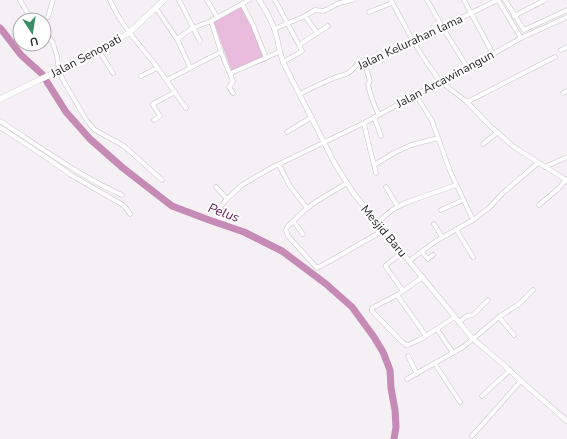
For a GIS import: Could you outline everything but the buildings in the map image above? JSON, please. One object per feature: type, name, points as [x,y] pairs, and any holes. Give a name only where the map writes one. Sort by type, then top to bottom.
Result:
[{"type":"main road","name":"Jalan Senopati","points":[[0,99],[100,51],[130,32],[164,0]]},
{"type":"street","points":[[20,0],[27,12]]},
{"type":"street","points":[[50,12],[53,0]]},
{"type":"street","points":[[110,0],[121,20],[137,43],[167,80],[186,108]]},
{"type":"street","points":[[179,0],[200,41]]},
{"type":"street","points":[[207,0],[217,17]]},
{"type":"street","points":[[177,39],[193,28],[249,0]]},
{"type":"street","name":"Mesjid Baru","points":[[259,0],[268,14],[274,29],[283,62],[312,117],[323,142],[354,194],[474,339],[567,421]]},
{"type":"street","points":[[275,0],[302,52],[283,62]]},
{"type":"street","points":[[274,29],[305,16],[315,10],[322,11],[339,3],[353,0]]},
{"type":"street","points":[[427,0],[467,67]]},
{"type":"street","points":[[464,0],[493,54]]},
{"type":"street","points":[[498,0],[521,38]]},
{"type":"street","name":"Jalan Kelurahan lama","points":[[300,94],[318,84],[347,74],[356,64],[414,43],[498,0]]},
{"type":"street","points":[[505,0],[522,29],[525,30],[567,10]]},
{"type":"street","points":[[514,16],[545,0]]},
{"type":"street","points":[[369,12],[391,2],[414,43],[440,81],[467,102],[514,147],[566,180],[539,205]]},
{"type":"street","points":[[242,4],[266,58]]},
{"type":"street","points":[[156,8],[177,39],[190,67]]},
{"type":"street","points":[[305,16],[317,33]]},
{"type":"street","name":"Jalan Arcawinangun","points":[[219,208],[242,185],[278,165],[364,123],[521,38],[567,17]]},
{"type":"street","points":[[211,20],[221,52],[230,73],[233,83],[229,87],[233,93]]},
{"type":"street","points":[[299,45],[328,26]]},
{"type":"street","points":[[52,42],[72,97],[91,126],[102,135],[124,146],[162,180]]},
{"type":"street","points":[[561,50],[567,47]]},
{"type":"street","points":[[100,51],[113,73]]},
{"type":"street","points":[[167,80],[221,52]]},
{"type":"street","points":[[230,73],[280,52]]},
{"type":"street","points":[[467,102],[555,57]]},
{"type":"street","points":[[364,61],[370,81],[368,84],[381,136]]},
{"type":"street","points":[[141,76],[157,68]]},
{"type":"street","points":[[154,120],[160,116],[153,104],[175,92]]},
{"type":"street","points":[[416,95],[432,121],[450,171],[473,220]]},
{"type":"street","points":[[287,132],[312,117]]},
{"type":"street","points":[[0,121],[69,167],[122,195]]},
{"type":"street","points":[[364,123],[376,173]]},
{"type":"street","points":[[0,127],[70,175],[123,205],[130,214]]},
{"type":"street","points":[[482,144],[498,132]]},
{"type":"street","points":[[374,165],[411,145],[438,138]]},
{"type":"street","points":[[545,167],[567,157]]},
{"type":"street","points":[[409,261],[442,237],[473,220],[489,208],[503,193],[538,163]]},
{"type":"street","points":[[278,165],[290,186],[307,208]]},
{"type":"street","points":[[347,183],[316,200],[292,221],[286,228],[286,233],[288,236],[317,268],[384,230]]},
{"type":"street","points":[[377,223],[392,210],[398,207],[418,198],[456,185]]},
{"type":"street","points":[[216,187],[227,199]]},
{"type":"street","points":[[386,187],[398,207]]},
{"type":"street","points":[[441,210],[464,200]]},
{"type":"street","points":[[292,221],[303,234]]},
{"type":"street","points":[[434,224],[442,237]]},
{"type":"street","points":[[456,229],[473,257]]},
{"type":"street","points":[[422,252],[428,259],[433,255]]},
{"type":"street","points":[[402,253],[386,265],[386,267],[404,291]]},
{"type":"street","points":[[423,277],[404,291],[372,308],[372,311],[406,345],[426,336],[455,317]]},
{"type":"street","points":[[407,379],[435,364],[474,339],[498,317],[519,304],[533,290]]},
{"type":"street","points":[[397,295],[426,336]]},
{"type":"street","points":[[459,322],[466,316],[474,315],[488,300]]},
{"type":"street","points":[[498,317],[514,335]]},
{"type":"street","points":[[437,329],[453,353]]},
{"type":"street","points":[[408,356],[417,374]]},
{"type":"street","points":[[435,364],[460,402]]},
{"type":"street","points":[[482,396],[510,370]]},
{"type":"street","points":[[472,436],[521,380]]},
{"type":"shaded area","points":[[244,6],[265,61],[237,72],[232,72],[213,21]]},
{"type":"waterway","name":"Pelus","points":[[0,28],[21,55],[42,74],[66,112],[90,139],[123,168],[172,206],[244,232],[282,251],[326,284],[352,307],[374,337],[383,352],[390,370],[396,427],[394,439]]}]
